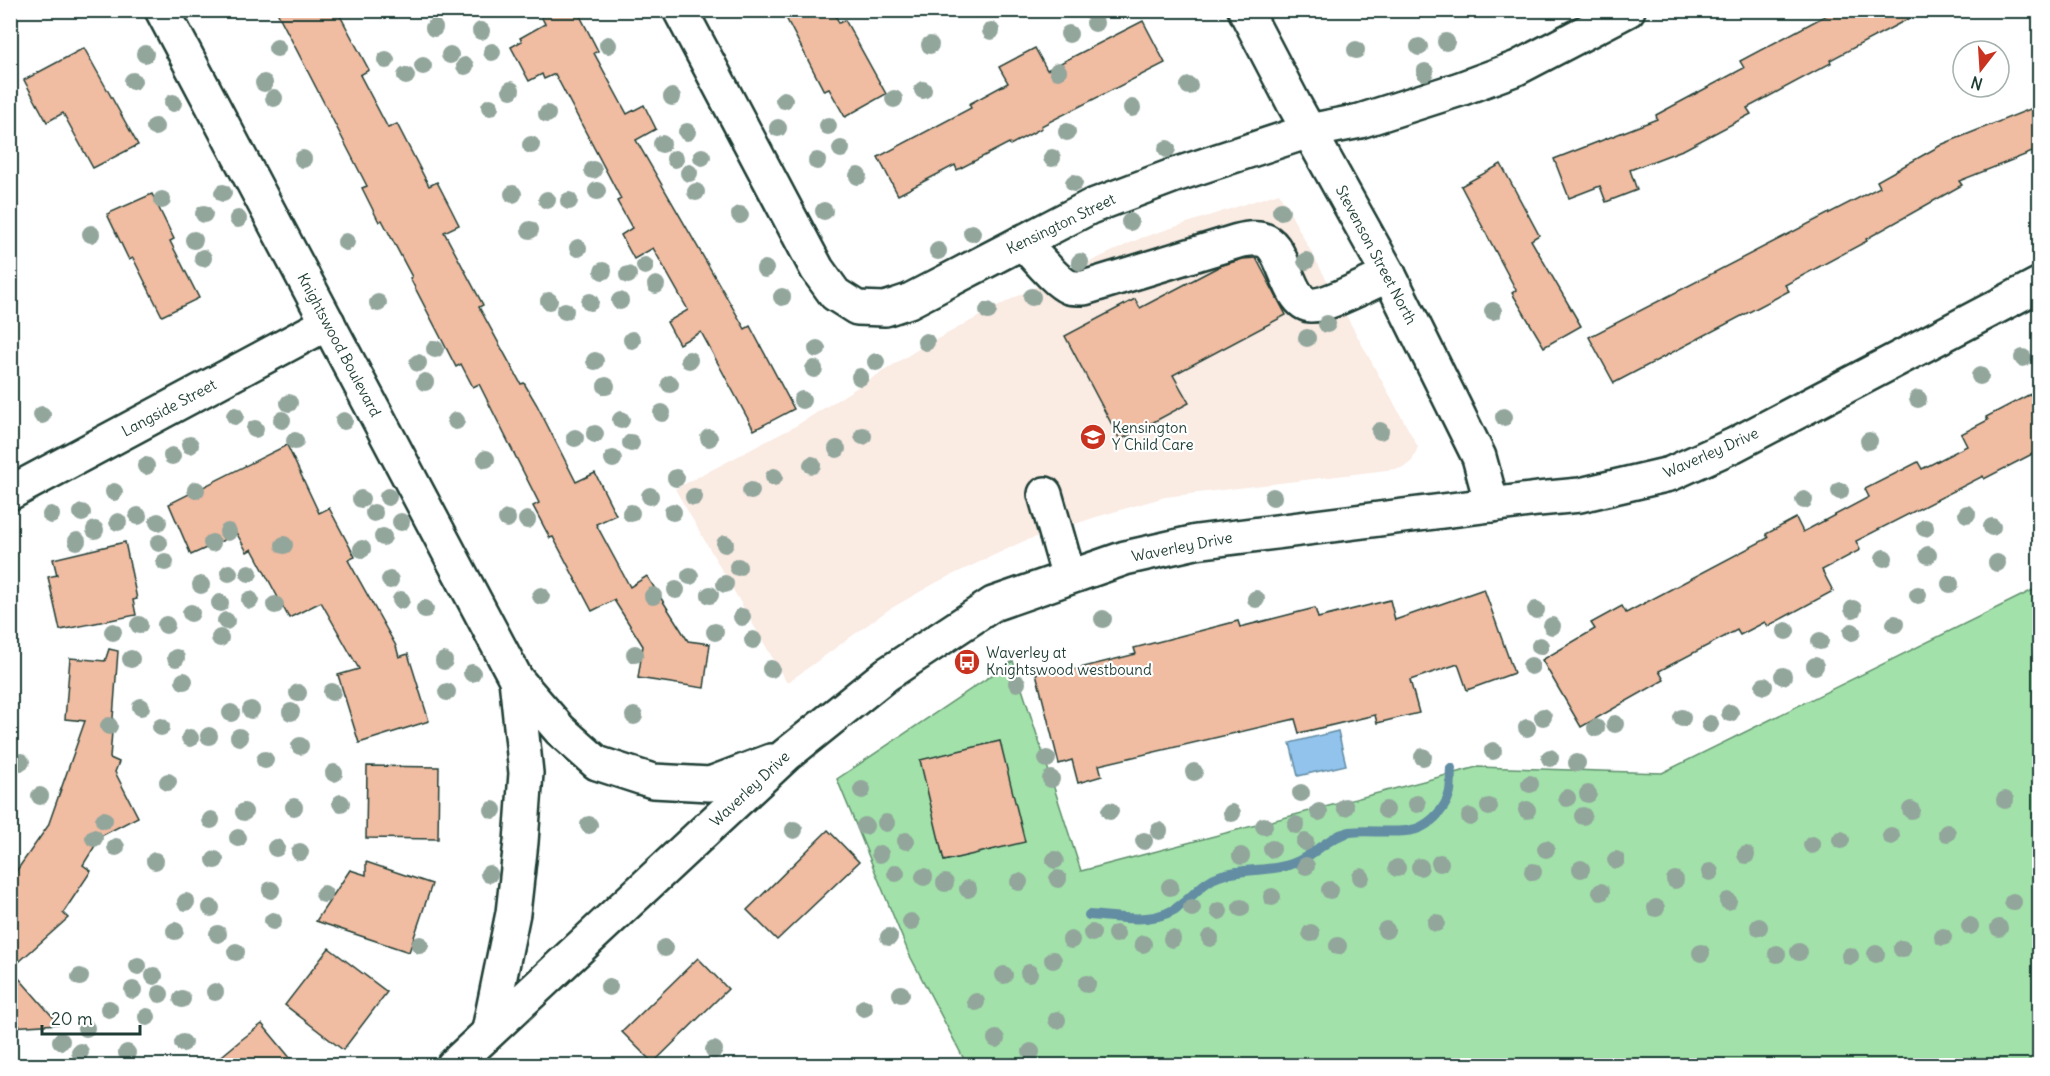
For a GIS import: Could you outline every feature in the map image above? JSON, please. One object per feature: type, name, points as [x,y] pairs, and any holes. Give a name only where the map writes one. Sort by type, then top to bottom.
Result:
[{"type":"street","name":"Knightswood Boulevard","points":[[162,10],[516,679],[560,730],[597,763],[653,781],[710,784],[786,755]]},
{"type":"street","name":"Kensington Street","points":[[680,10],[817,269],[835,294],[857,308],[885,309],[909,301],[1090,207],[1175,175],[1309,131],[1360,121],[1460,89],[1517,68],[1628,10]]},
{"type":"street","name":"Stevenson Street North","points":[[1245,10],[1389,275],[1479,457],[1492,505]]},
{"type":"street","points":[[1022,242],[1059,280],[1069,287],[1084,288],[1251,238],[1265,240],[1273,247],[1300,299],[1310,305],[1326,302],[1389,275]]},
{"type":"street","name":"Waverley Drive","points":[[453,1065],[786,755],[887,674],[993,604],[1125,558],[1196,542],[1580,495],[1670,474],[1734,445],[2040,284]]},
{"type":"street","name":"Langside Street","points":[[10,494],[328,323]]},
{"type":"street","points":[[1045,494],[1069,577]]},
{"type":"street","name":"Knightswood Boulevard","points":[[489,1030],[513,913],[522,830],[526,773],[516,679]]},
{"type":"shaded area","name":"Kensington Y Child Care","points":[[1279,193],[1418,447],[1412,461],[1403,468],[1165,497],[1024,541],[937,582],[888,610],[787,683],[675,489],[794,427],[917,350],[1021,294],[1141,238]]},
{"type":"green space","points":[[2039,587],[2039,1065],[967,1065],[909,954],[837,779],[1013,661],[1081,871],[1477,767],[1662,773]]},
{"type":"water","points":[[1338,731],[1346,765],[1298,776],[1290,743]]},
{"type":"building","points":[[276,10],[337,10],[369,70],[360,75],[388,128],[397,124],[429,186],[437,182],[459,225],[444,232],[483,305],[479,307],[521,384],[524,383],[537,405],[576,482],[595,473],[616,515],[596,524],[630,587],[647,576],[688,641],[710,644],[704,688],[638,678],[643,646],[614,600],[592,611],[553,537],[550,538],[533,506],[539,503],[479,384],[473,387],[461,364],[456,367],[382,220],[379,222],[362,188],[367,186]]},
{"type":"building","points":[[538,10],[577,10],[598,51],[594,53],[627,114],[644,105],[656,129],[636,140],[745,329],[750,326],[794,409],[754,430],[701,332],[679,344],[667,322],[688,310],[653,248],[634,259],[621,235],[632,228],[617,201],[621,199],[555,74],[544,79],[542,74],[529,81],[511,47],[522,41],[520,38],[545,24]]},
{"type":"building","points":[[782,10],[833,10],[839,23],[845,20],[886,94],[845,117],[829,89],[824,91]]},
{"type":"building","points":[[1836,10],[1925,10],[1830,60],[1831,63],[1747,108],[1751,114],[1685,149],[1630,170],[1637,190],[1606,202],[1600,186],[1569,198],[1554,159],[1657,119],[1656,115],[1744,68],[1740,61]]},
{"type":"building","points":[[1143,21],[1165,63],[1041,126],[1042,128],[1010,145],[1009,143],[957,170],[955,165],[898,195],[878,157],[971,108],[969,104],[1008,83],[999,67],[1035,48],[1047,70]]},
{"type":"building","points":[[84,48],[138,145],[93,168],[63,113],[47,122],[24,80]]},
{"type":"building","points":[[2040,105],[2040,149],[1959,181],[1962,185],[1866,239],[1867,241],[1785,285],[1789,291],[1614,383],[1589,337],[1880,187],[1877,181],[1943,144]]},
{"type":"building","points":[[1501,164],[1539,235],[1531,240],[1581,326],[1544,347],[1512,293],[1516,290],[1461,186]]},
{"type":"building","points":[[152,194],[174,239],[170,241],[199,298],[162,316],[133,258],[129,260],[107,214]]},
{"type":"building","points":[[1256,258],[1286,315],[1173,375],[1189,403],[1120,440],[1065,336],[1135,299],[1140,308],[1220,266],[1243,259]]},
{"type":"building","points":[[2040,389],[2040,450],[1984,479],[1983,476],[1856,541],[1860,550],[1822,570],[1833,591],[1768,626],[1765,622],[1740,635],[1737,630],[1659,671],[1664,680],[1581,727],[1542,660],[1595,629],[1591,623],[1622,606],[1626,613],[1768,538],[1766,534],[1796,518],[1803,532],[1869,497],[1865,489],[1918,462],[1922,469],[1967,446],[1961,434],[1988,420],[1986,417]]},
{"type":"building","points":[[287,445],[319,513],[329,508],[355,557],[348,560],[396,646],[399,657],[408,654],[429,721],[359,743],[338,675],[359,669],[321,602],[289,618],[252,549],[247,552],[237,534],[191,555],[169,504]]},
{"type":"building","points":[[125,542],[137,599],[133,600],[136,615],[60,630],[48,577],[57,575],[53,559]]},
{"type":"building","points":[[1484,589],[1514,673],[1467,690],[1458,664],[1410,680],[1419,713],[1377,723],[1375,715],[1299,733],[1295,719],[1099,765],[1102,776],[1078,783],[1072,760],[1059,764],[1036,673],[1053,670],[1060,673],[1136,654],[1134,648],[1238,621],[1240,627],[1315,608],[1318,618],[1390,600],[1395,620]]},
{"type":"building","points":[[109,649],[118,651],[110,758],[119,762],[115,772],[138,817],[101,836],[83,865],[91,871],[63,913],[68,918],[11,969],[59,1024],[10,1027],[10,880],[48,826],[85,721],[65,719],[70,658],[105,661]]},
{"type":"building","points":[[1000,741],[1025,842],[944,861],[920,760]]},
{"type":"building","points":[[367,766],[439,767],[438,839],[366,838]]},
{"type":"building","points":[[828,830],[859,862],[777,940],[747,910]]},
{"type":"building","points":[[366,862],[432,884],[409,952],[316,921],[350,870],[366,875]]},
{"type":"building","points":[[329,948],[387,992],[343,1050],[285,1005]]},
{"type":"building","points":[[698,958],[728,989],[653,1063],[622,1032]]},
{"type":"building","points":[[262,1024],[296,1065],[211,1065],[241,1040]]},
{"type":"waterway","points":[[1089,915],[1150,918],[1172,911],[1216,877],[1299,861],[1343,834],[1358,831],[1398,832],[1416,829],[1431,820],[1445,804],[1450,792],[1451,768]]},
{"type":"place","name":"Kensington Y Child Care","points":[[1093,437]]},
{"type":"place","name":"Waverley at Knightswood westbound","points":[[967,662]]}]
